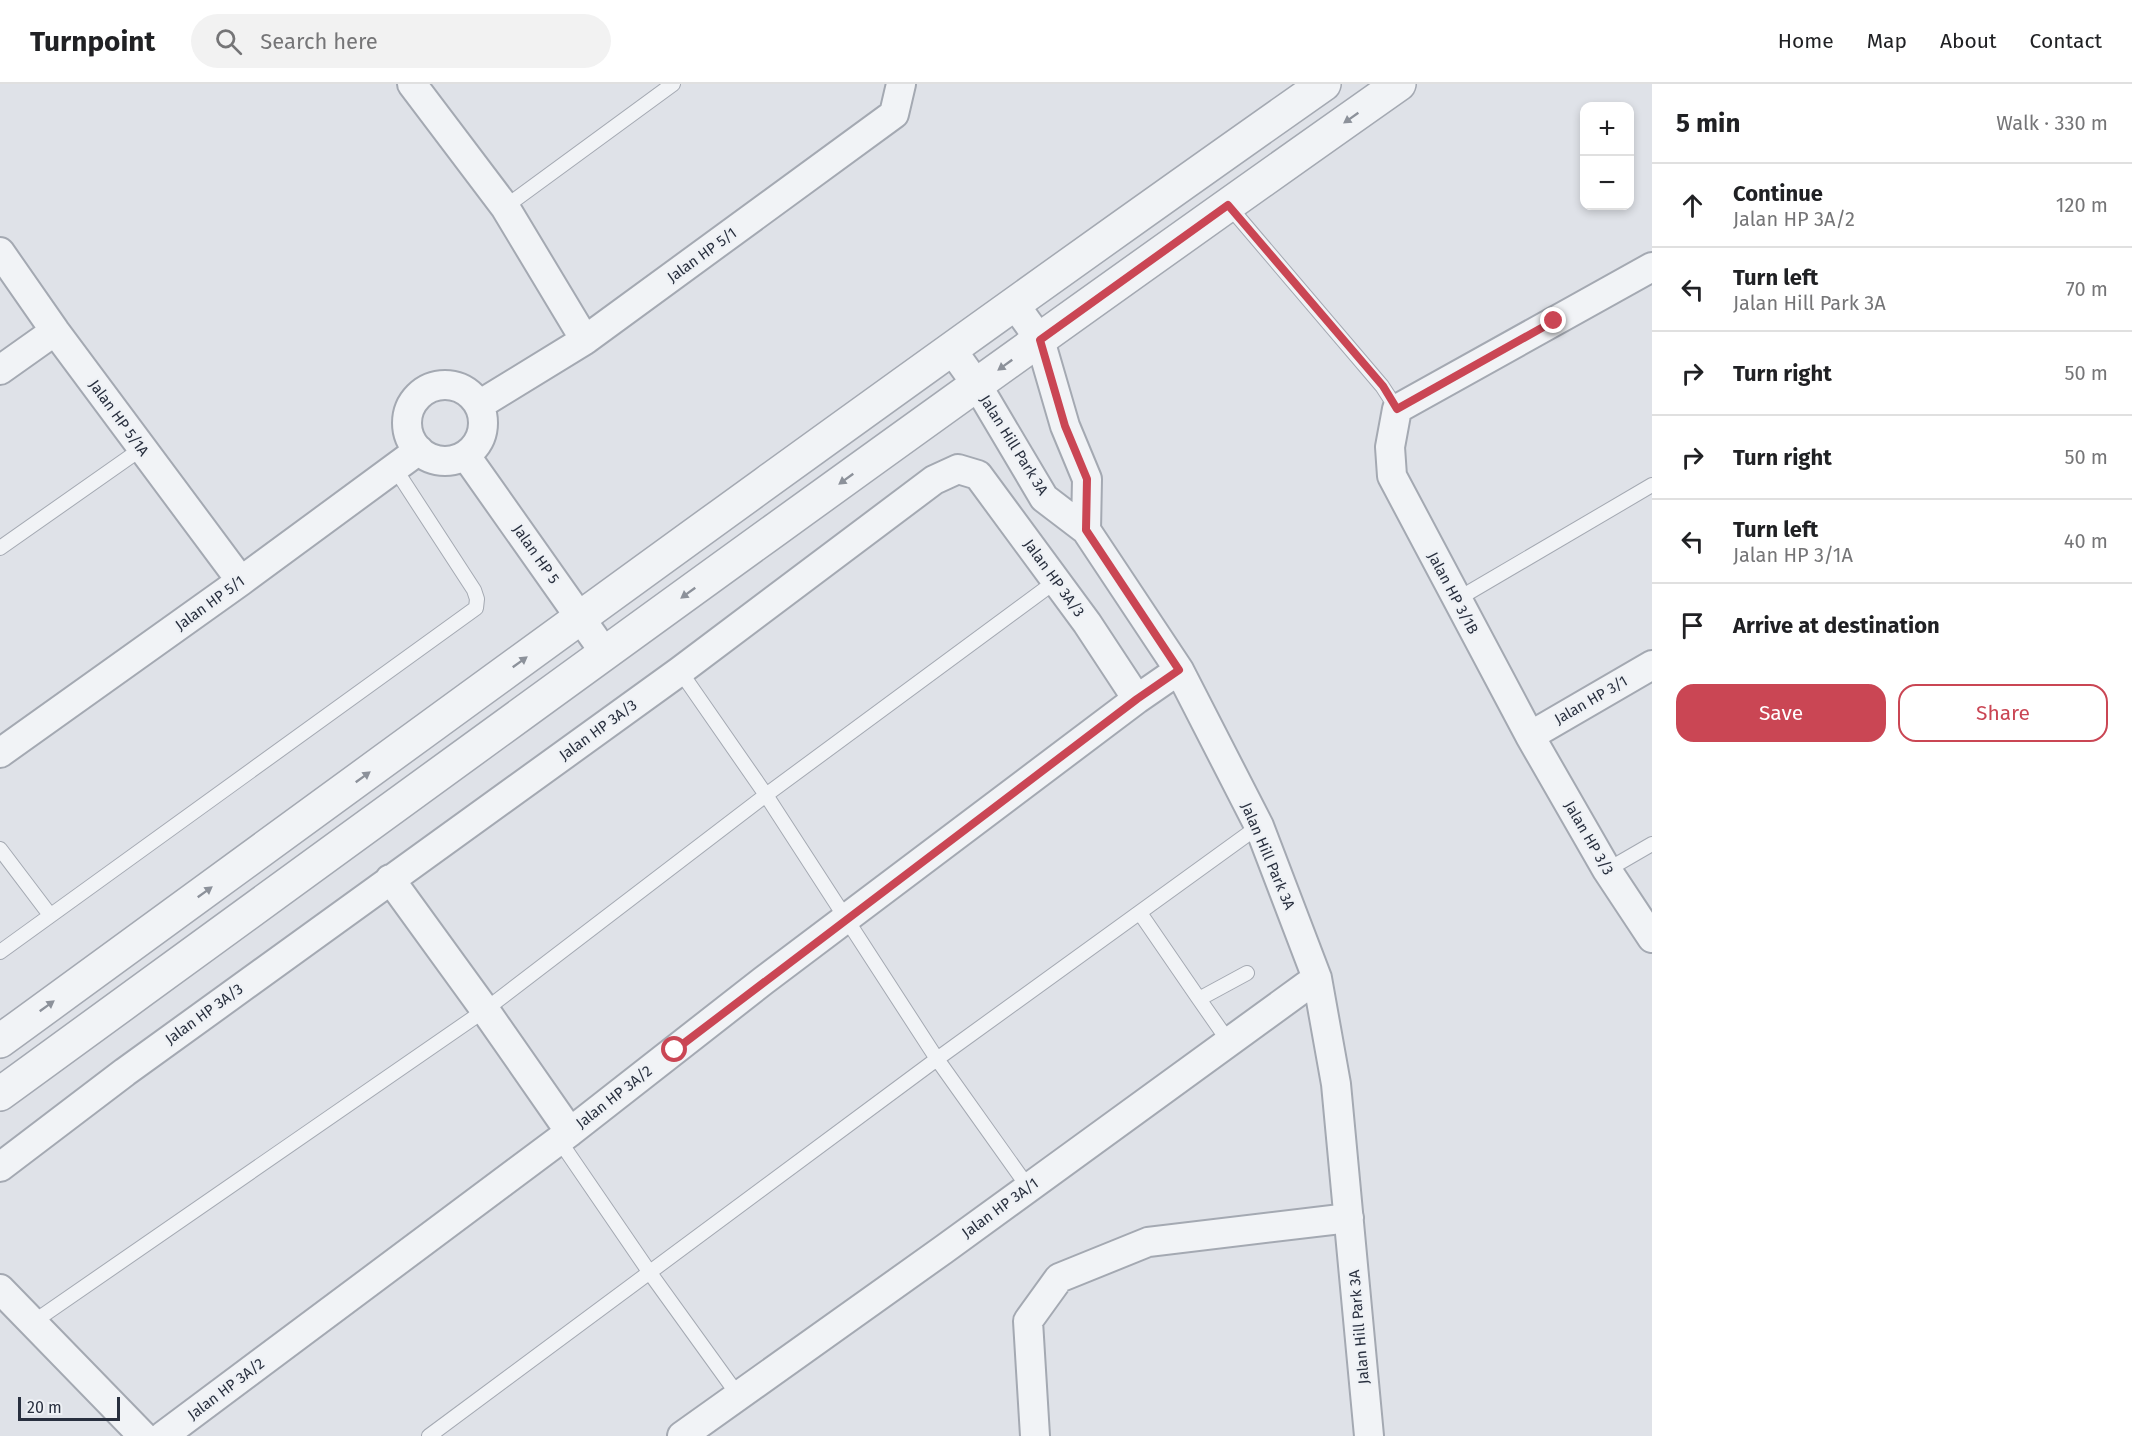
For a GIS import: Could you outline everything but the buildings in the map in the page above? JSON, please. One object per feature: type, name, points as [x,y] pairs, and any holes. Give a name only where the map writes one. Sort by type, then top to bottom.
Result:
[{"type":"street","points":[[412,84],[505,207],[585,340]]},
{"type":"street","name":"Jalan HP 5/1","points":[[479,405],[585,340],[894,114],[901,84]]},
{"type":"street","points":[[0,1041],[580,618],[1324,84]]},
{"type":"street","points":[[0,1094],[604,653],[1399,84]]},
{"type":"street","name":"Jalan HP 5/1A","points":[[0,252],[141,449],[241,581]]},
{"type":"street","points":[[1397,409],[1652,267]]},
{"type":"street","points":[[1015,305],[1040,340],[1065,426],[1087,479],[1086,530]]},
{"type":"street","points":[[0,370],[55,331]]},
{"type":"street","name":"Jalan Hill Park 3A","points":[[952,350],[977,385],[1044,498],[1086,530],[1179,670],[1258,826],[1317,978],[1336,1084],[1369,1436]]},
{"type":"street","points":[[455,386],[476,399],[484,419],[483,434],[466,456],[447,462],[428,458],[419,450],[413,445],[407,427],[412,403],[420,394],[431,387],[455,386]]},
{"type":"street","name":"Jalan HP 3/1B","points":[[1397,409],[1390,447],[1392,476],[1530,736]]},
{"type":"street","name":"Jalan HP 5/1","points":[[0,753],[241,581],[419,450]]},
{"type":"street","name":"Jalan HP 5","points":[[466,456],[604,653]]},
{"type":"street","name":"Jalan HP 3A/3","points":[[0,1167],[124,1072],[680,671],[933,480],[958,469],[978,475],[1087,623],[1137,699]]},
{"type":"street","name":"Jalan HP 3/1","points":[[1530,736],[1652,665]]},
{"type":"street","name":"Jalan HP 3A/2","points":[[163,1436],[564,1136],[763,981],[1137,699],[1179,670]]},
{"type":"street","name":"Jalan HP 3/3","points":[[1530,736],[1607,870],[1652,938]]},
{"type":"street","points":[[390,879],[485,1010],[564,1136]]},
{"type":"street","name":"Jalan HP 3A/1","points":[[682,1436],[1317,978]]},
{"type":"street","points":[[1035,1436],[1028,1321],[1059,1278],[1148,1242],[1349,1218]]},
{"type":"street","points":[[0,1289],[143,1436]]},
{"type":"lane","points":[[505,207],[673,84]]},
{"type":"lane","points":[[1228,205],[1383,386],[1397,409]]},
{"type":"lane","points":[[0,548],[141,449]]},
{"type":"lane","points":[[0,952],[476,608],[477,599],[474,590],[394,467]]},
{"type":"lane","points":[[1456,600],[1652,484]]},
{"type":"lane","points":[[32,1323],[485,1010],[766,795],[1056,581]]},
{"type":"lane","points":[[680,671],[766,795],[938,1059],[1028,1187]]},
{"type":"lane","points":[[429,1436],[938,1059],[1258,826]]},
{"type":"lane","points":[[1607,870],[1652,844]]},
{"type":"lane","points":[[0,849],[50,915]]},
{"type":"lane","points":[[1140,913],[1229,1042]]},
{"type":"lane","points":[[1199,999],[1247,973]]},
{"type":"lane","points":[[564,1136],[650,1273],[738,1395]]},
{"type":"route","points":[[675,1050],[1137,699],[1179,670],[1086,530],[1087,479],[1065,426],[1040,340],[1228,205],[1383,386],[1397,409],[1554,321]]}]
